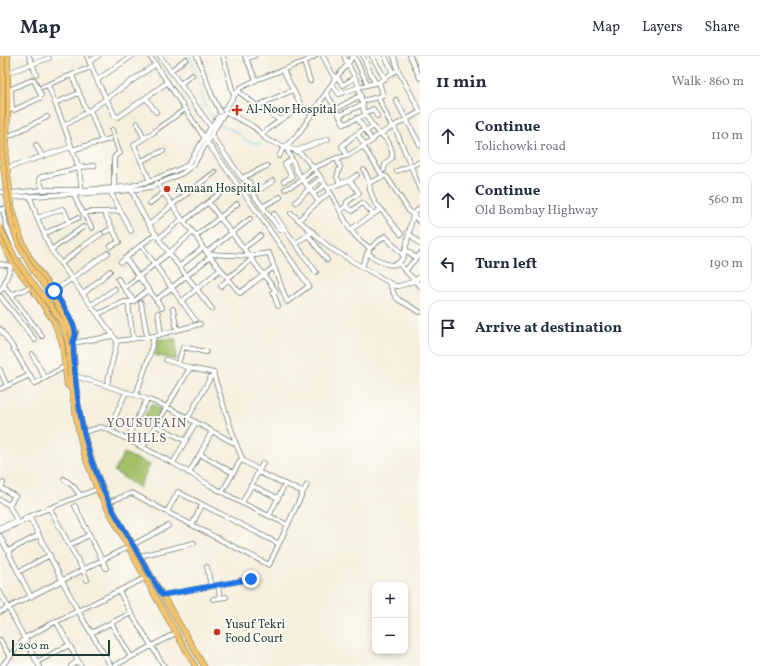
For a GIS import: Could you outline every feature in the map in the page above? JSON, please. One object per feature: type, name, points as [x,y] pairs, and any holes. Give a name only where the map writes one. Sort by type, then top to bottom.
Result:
[{"type":"main road","points":[[3,56],[2,157],[13,229],[26,260],[63,314],[71,332],[73,342],[73,376],[70,388]]},
{"type":"main road","points":[[8,56],[7,73],[10,110],[6,160],[12,206],[21,238],[27,252],[44,279],[64,306],[74,326],[76,332],[73,342]]},
{"type":"main road","points":[[0,161],[6,160]]},
{"type":"main road","points":[[0,227],[16,258],[61,321],[68,343],[84,432],[95,470],[109,502],[204,666]]},
{"type":"main road","points":[[0,238],[12,265],[31,288],[54,322],[62,343],[67,385],[70,388],[80,440],[97,489],[195,666]]},
{"type":"street","points":[[29,56],[36,74]]},
{"type":"street","points":[[87,56],[106,99],[115,116],[118,117],[168,82]]},
{"type":"street","points":[[42,87],[72,75],[90,64],[98,56]]},
{"type":"street","points":[[97,80],[132,56]]},
{"type":"street","points":[[150,56],[205,140],[309,286],[287,302],[270,253],[251,258],[209,254]]},
{"type":"street","points":[[160,56],[211,127]]},
{"type":"street","points":[[197,56],[212,95],[222,113],[255,128],[265,138],[301,155],[317,173],[327,188],[350,230],[369,250],[386,264],[392,266],[401,262],[405,249],[411,213]]},
{"type":"street","points":[[223,56],[234,96]]},
{"type":"street","points":[[254,56],[246,58],[256,80]]},
{"type":"street","points":[[303,56],[310,81]]},
{"type":"street","points":[[10,196],[43,190],[82,192],[110,191],[131,188],[182,168],[187,165],[205,140],[211,135],[222,113],[240,88],[315,56]]},
{"type":"street","points":[[323,56],[336,78],[343,85],[356,78]]},
{"type":"street","points":[[344,56],[347,65],[356,78],[365,114],[380,135],[388,143],[393,156],[385,164],[384,170]]},
{"type":"street","points":[[279,156],[299,132],[353,56],[368,85]]},
{"type":"street","points":[[340,115],[362,102],[378,98],[383,95],[363,56]]},
{"type":"street","points":[[372,56],[385,79]]},
{"type":"street","points":[[385,56],[392,73]]},
{"type":"street","points":[[285,189],[298,183],[313,168],[337,158],[347,156],[372,141],[375,137],[420,112],[398,70],[394,56]]},
{"type":"street","points":[[410,56],[420,78]]},
{"type":"street","points":[[7,73],[49,58]]},
{"type":"street","points":[[170,71],[186,59]]},
{"type":"street","points":[[64,126],[156,64]]},
{"type":"street","points":[[262,134],[280,120],[302,107],[283,70]]},
{"type":"street","points":[[332,84],[339,94],[377,83],[398,70]]},
{"type":"street","points":[[72,75],[102,141]]},
{"type":"street","points":[[180,84],[192,75]]},
{"type":"street","points":[[9,89],[34,80],[41,95],[40,98],[14,110],[10,110]]},
{"type":"street","points":[[48,84],[79,168],[82,192]]},
{"type":"street","points":[[257,106],[294,90]]},
{"type":"street","points":[[238,91],[257,106],[280,120]]},
{"type":"street","points":[[55,103],[79,93]]},
{"type":"street","points":[[326,93],[344,124],[365,114],[373,108],[377,116]]},
{"type":"street","points":[[336,109],[361,95]]},
{"type":"street","points":[[146,98],[156,112]]},
{"type":"street","points":[[378,98],[411,166],[420,190]]},
{"type":"street","points":[[396,100],[420,145]]},
{"type":"street","points":[[150,181],[134,145],[185,109]]},
{"type":"street","points":[[7,137],[47,117]]},
{"type":"street","points":[[357,118],[372,141]]},
{"type":"street","points":[[110,191],[114,188],[151,187],[183,172],[194,164],[211,127],[217,122]]},
{"type":"street","points":[[137,123],[144,138]]},
{"type":"street","points":[[347,156],[342,146],[357,134],[373,126]]},
{"type":"street","points":[[112,130],[120,152],[114,158],[114,188]]},
{"type":"street","points":[[357,134],[378,169],[384,176],[387,177],[411,213],[420,222]]},
{"type":"street","points":[[211,135],[242,178],[251,186],[253,194],[262,207],[296,243],[316,272]]},
{"type":"street","points":[[7,168],[42,156],[110,139]]},
{"type":"street","points":[[295,151],[328,139]]},
{"type":"street","points":[[36,145],[42,156]]},
{"type":"street","points":[[285,147],[296,170],[318,201]]},
{"type":"street","points":[[141,161],[163,152]]},
{"type":"street","points":[[337,158],[340,167],[337,177],[340,184]]},
{"type":"street","points":[[284,181],[292,177],[285,164],[292,160]]},
{"type":"street","points":[[397,171],[420,162]]},
{"type":"street","points":[[43,190],[40,179],[41,177],[94,166]]},
{"type":"street","points":[[242,178],[267,166]]},
{"type":"street","points":[[364,170],[370,183],[370,190],[376,204],[401,234]]},
{"type":"street","points":[[149,224],[215,172]]},
{"type":"street","points":[[288,179],[294,183],[317,173]]},
{"type":"street","points":[[313,194],[350,180],[357,175]]},
{"type":"street","points":[[370,183],[384,176]]},
{"type":"street","points":[[296,202],[308,188],[321,179]]},
{"type":"street","points":[[340,211],[359,193],[350,180]]},
{"type":"street","points":[[253,194],[273,181]]},
{"type":"street","points":[[157,183],[163,194],[203,248],[240,293],[274,267]]},
{"type":"street","points":[[131,188],[138,205],[157,236],[212,309]]},
{"type":"street","points":[[299,220],[318,201],[327,188]]},
{"type":"street","points":[[121,262],[141,245],[183,220],[224,190]]},
{"type":"street","points":[[110,191],[131,231]]},
{"type":"street","points":[[0,192],[14,197],[74,194],[82,192]]},
{"type":"street","points":[[74,194],[92,228]]},
{"type":"street","points":[[150,203],[163,194]]},
{"type":"street","points":[[10,196],[7,206],[2,209],[6,225],[19,256]]},
{"type":"street","points":[[30,196],[37,218],[51,250],[117,341]]},
{"type":"street","points":[[262,207],[280,197]]},
{"type":"street","points":[[208,202],[276,291],[273,292],[278,306]]},
{"type":"street","points":[[346,206],[352,211],[362,203],[373,214]]},
{"type":"street","points":[[124,288],[169,252],[220,218],[237,204]]},
{"type":"street","points":[[369,209],[376,204]]},
{"type":"street","points":[[411,213],[420,208]]},
{"type":"street","points":[[37,218],[62,209],[64,210],[69,222]]},
{"type":"street","points":[[350,230],[381,209]]},
{"type":"street","points":[[84,214],[88,212],[120,211]]},
{"type":"street","points":[[104,212],[119,242],[111,246]]},
{"type":"street","points":[[291,213],[330,248],[388,283],[399,286],[415,281],[420,276]]},
{"type":"street","points":[[274,214],[282,229]]},
{"type":"street","points":[[263,220],[269,216]]},
{"type":"street","points":[[44,234],[78,218]]},
{"type":"street","points":[[156,300],[187,276],[231,233],[250,219]]},
{"type":"street","points":[[51,250],[83,227]]},
{"type":"street","points":[[61,264],[82,247],[103,233],[112,229]]},
{"type":"street","points":[[273,234],[282,229]]},
{"type":"street","points":[[296,243],[312,232]]},
{"type":"street","points":[[408,232],[420,244]]},
{"type":"street","points":[[308,235],[327,260]]},
{"type":"street","points":[[244,248],[260,236]]},
{"type":"street","points":[[362,266],[369,250],[385,236],[402,255]]},
{"type":"street","points":[[141,245],[195,320]]},
{"type":"street","points":[[180,266],[203,248]]},
{"type":"street","points":[[405,249],[416,258]]},
{"type":"street","points":[[0,291],[4,286],[12,265],[19,256],[27,252]]},
{"type":"street","points":[[54,291],[108,253]]},
{"type":"street","points":[[404,271],[420,254]]},
{"type":"street","points":[[126,258],[162,308]]},
{"type":"street","points":[[221,286],[251,258]]},
{"type":"street","points":[[398,263],[420,286]]},
{"type":"street","points":[[0,264],[12,265]]},
{"type":"street","points":[[181,302],[221,269]]},
{"type":"street","points":[[83,294],[110,271]]},
{"type":"street","points":[[118,279],[134,301]]},
{"type":"street","points":[[388,283],[399,300],[420,312]]},
{"type":"street","points":[[4,286],[42,336]]},
{"type":"street","points":[[11,295],[31,288]]},
{"type":"street","points":[[91,305],[115,289]]},
{"type":"street","points":[[98,314],[124,302],[134,301],[148,290]]},
{"type":"street","points":[[0,296],[34,340]]},
{"type":"street","points":[[128,302],[133,339]]},
{"type":"street","points":[[141,303],[147,336]]},
{"type":"street","points":[[173,309],[177,330]]},
{"type":"street","points":[[158,313],[161,334]]},
{"type":"street","points":[[117,341],[154,336],[200,324]]},
{"type":"street","points":[[0,329],[35,383],[64,367]]},
{"type":"street","points":[[73,342],[113,336]]},
{"type":"street","points":[[136,395],[150,354],[154,336]]},
{"type":"street","points":[[107,386],[117,341]]},
{"type":"street","points":[[178,364],[183,347],[206,352]]},
{"type":"street","points":[[32,354],[45,378]]},
{"type":"street","points":[[166,360],[190,368],[214,373]]},
{"type":"street","points":[[143,447],[190,368]]},
{"type":"street","points":[[0,370],[7,386]]},
{"type":"street","points":[[188,418],[214,373]]},
{"type":"street","points":[[214,373],[242,460],[259,471],[303,492]]},
{"type":"street","points":[[0,389],[30,375]]},
{"type":"street","points":[[73,376],[136,395],[167,407],[236,444]]},
{"type":"street","points":[[108,430],[126,392]]},
{"type":"street","points":[[127,439],[147,399]]},
{"type":"street","points":[[173,463],[196,422]]},
{"type":"street","points":[[156,425],[186,441]]},
{"type":"street","points":[[84,432],[101,427],[108,430],[173,463],[242,503],[288,525]]},
{"type":"street","points":[[189,473],[212,431]]},
{"type":"street","points":[[200,454],[233,473]]},
{"type":"street","points":[[222,492],[242,460]]},
{"type":"street","points":[[242,503],[263,463]]},
{"type":"street","points":[[64,478],[80,495]]},
{"type":"street","points":[[269,516],[285,484]]},
{"type":"street","points":[[251,485],[278,498]]},
{"type":"street","points":[[109,502],[132,493],[269,565],[307,485]]},
{"type":"street","points":[[1,487],[15,496],[8,505]]},
{"type":"street","points":[[0,527],[97,489]]},
{"type":"street","points":[[166,512],[178,492],[279,544]]},
{"type":"street","points":[[0,500],[8,505],[17,521]]},
{"type":"street","points":[[192,525],[202,505]]},
{"type":"street","points":[[75,506],[106,568]]},
{"type":"street","points":[[50,509],[87,580]]},
{"type":"street","points":[[0,531],[30,519],[31,520],[78,611],[112,666],[176,633]]},
{"type":"street","points":[[134,544],[168,526]]},
{"type":"street","points":[[8,551],[39,535]]},
{"type":"street","points":[[70,545],[89,535]]},
{"type":"street","points":[[0,536],[31,597]]},
{"type":"street","points":[[140,556],[194,543]]},
{"type":"street","points":[[0,612],[128,547]]},
{"type":"street","points":[[18,572],[50,556]]},
{"type":"street","points":[[207,567],[211,586]]},
{"type":"street","points":[[2,666],[25,638],[56,621],[145,578]]},
{"type":"street","points":[[162,595],[251,579]]},
{"type":"street","points":[[218,585],[220,598]]},
{"type":"street","points":[[119,591],[164,666]]},
{"type":"street","points":[[0,592],[38,664],[69,645]]},
{"type":"street","points":[[213,599],[226,597]]},
{"type":"street","points":[[91,633],[131,613]]},
{"type":"street","points":[[56,621],[81,666]]},
{"type":"street","points":[[111,623],[131,657]]},
{"type":"street","points":[[0,640],[10,657]]},
{"type":"street","points":[[71,666],[78,661]]},
{"type":"green space","points":[[158,339],[176,339],[176,360],[155,355]]},
{"type":"green space","points":[[151,404],[162,410],[153,426],[143,419]]},
{"type":"green space","points":[[124,453],[150,465],[139,488],[114,471]]},
{"type":"waterway","points":[[190,56],[208,111],[215,120]]},
{"type":"waterway","points":[[220,125],[235,131],[246,141],[261,144]]},
{"type":"place","name":"Al-Noor Hospital","points":[[237,110]]},
{"type":"place","name":"Amaan Hospital","points":[[167,189]]},
{"type":"place","name":"Yusuf Tekri Food Court","points":[[217,632]]},
{"type":"district","name":"YOUSUFAIN HILLS","points":[[147,432]]},
{"type":"route","points":[[54,291],[64,306],[76,332],[73,340],[76,386],[84,434],[95,470],[114,512],[134,544],[162,595],[251,579]]}]
